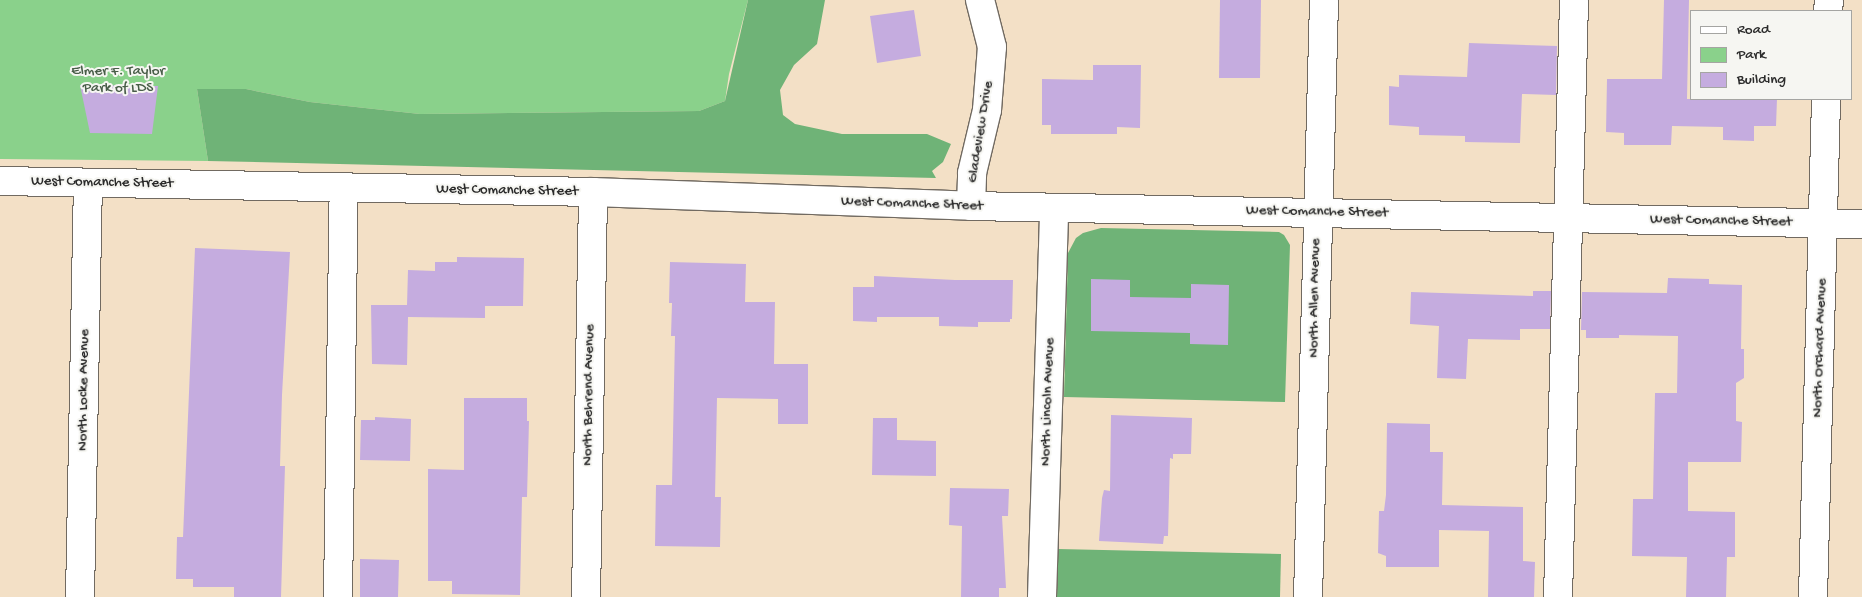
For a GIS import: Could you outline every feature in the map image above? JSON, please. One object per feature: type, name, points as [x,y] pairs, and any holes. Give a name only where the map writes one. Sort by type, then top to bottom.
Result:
[{"type":"street","name":"Gladeview Drive","points":[[971,206],[972,173],[987,110],[992,47],[980,0]]},
{"type":"street","name":"North Allen Avenue","points":[[1308,597],[1324,0]]},
{"type":"street","points":[[1558,597],[1574,0]]},
{"type":"street","name":"North Orchard Avenue","points":[[1813,597],[1826,100]]},
{"type":"street","name":"West Comanche Street","points":[[0,181],[593,192],[971,206],[1862,224]]},
{"type":"street","name":"North Locke Avenue","points":[[80,597],[88,183]]},
{"type":"street","points":[[338,597],[344,188]]},
{"type":"street","name":"North Behrend Avenue","points":[[586,597],[593,192]]},
{"type":"street","name":"North Lincoln Avenue","points":[[1042,597],[1054,208]]},
{"type":"green space","name":"Elmer F. Taylor Park of LDS","points":[[0,0],[748,0],[729,74],[725,101],[699,111],[420,114],[310,102],[246,89],[197,89],[208,161],[0,159]]},
{"type":"green space","points":[[748,0],[825,0],[817,44],[794,65],[780,90],[783,115],[795,124],[842,134],[927,134],[951,144],[943,162],[932,171],[936,178],[208,161],[197,89],[246,89],[310,102],[420,114],[699,111],[725,101]]},
{"type":"green space","points":[[1101,228],[1279,232],[1284,235],[1290,245],[1285,402],[1064,397],[1068,253],[1076,238],[1083,233]]},
{"type":"green space","points":[[1058,549],[1281,554],[1280,597],[1057,597]]},
{"type":"building","points":[[1220,0],[1261,0],[1260,78],[1219,78]]},
{"type":"building","points":[[1664,0],[1689,0],[1687,99],[1777,100],[1776,126],[1754,126],[1754,141],[1723,140],[1723,127],[1672,126],[1671,145],[1624,145],[1624,133],[1606,132],[1607,79],[1662,79]]},
{"type":"building","points":[[914,10],[921,56],[877,63],[870,16]]},
{"type":"building","points":[[1469,43],[1557,46],[1556,95],[1522,94],[1520,143],[1465,142],[1465,136],[1419,135],[1419,127],[1389,125],[1389,86],[1399,87],[1399,75],[1467,77]]},
{"type":"building","points":[[1093,65],[1141,65],[1140,128],[1117,127],[1117,134],[1051,134],[1051,125],[1042,125],[1042,79],[1093,80]]},
{"type":"building","points":[[80,85],[158,86],[152,134],[90,133]]},
{"type":"building","points":[[195,248],[290,252],[280,466],[285,466],[281,597],[234,597],[234,587],[193,587],[193,579],[176,579],[177,537],[183,537]]},
{"type":"building","points":[[457,257],[524,258],[523,306],[485,306],[485,318],[408,317],[407,365],[372,364],[371,305],[407,305],[408,270],[435,271],[435,262],[457,262]]},
{"type":"building","points":[[670,262],[746,264],[745,302],[775,302],[774,364],[808,364],[808,424],[778,424],[778,399],[717,398],[715,497],[721,497],[720,547],[655,546],[656,485],[672,485],[675,336],[671,336],[672,303],[669,303]]},
{"type":"building","points":[[874,276],[955,280],[1013,280],[1012,319],[1010,319],[1010,322],[978,322],[978,327],[939,326],[939,317],[877,317],[877,322],[853,321],[853,287],[874,287]]},
{"type":"building","points":[[1668,278],[1709,279],[1709,284],[1742,285],[1741,349],[1744,349],[1744,378],[1736,383],[1736,421],[1742,422],[1741,462],[1688,462],[1688,511],[1735,512],[1735,557],[1727,557],[1726,597],[1686,597],[1687,557],[1632,556],[1633,499],[1653,499],[1655,393],[1677,393],[1678,336],[1619,335],[1619,338],[1586,338],[1586,330],[1581,330],[1582,292],[1667,293]]},
{"type":"building","points":[[1091,279],[1130,280],[1130,297],[1191,298],[1191,284],[1229,285],[1228,345],[1190,344],[1190,333],[1091,331]]},
{"type":"building","points":[[1533,291],[1551,291],[1550,329],[1520,329],[1520,340],[1468,339],[1466,379],[1437,378],[1439,326],[1410,324],[1411,292],[1533,296]]},
{"type":"building","points":[[464,398],[527,398],[527,421],[529,421],[527,497],[522,497],[520,595],[452,594],[452,581],[428,581],[428,469],[464,470]]},
{"type":"building","points":[[1111,415],[1192,418],[1191,454],[1173,454],[1173,459],[1170,458],[1168,536],[1164,536],[1163,544],[1099,541],[1102,498],[1104,490],[1110,491]]},
{"type":"building","points":[[375,417],[411,419],[410,461],[360,460],[361,420],[375,420]]},
{"type":"building","points":[[873,418],[897,418],[897,440],[936,441],[936,476],[872,475]]},
{"type":"building","points":[[1387,423],[1430,424],[1430,452],[1443,452],[1442,505],[1523,507],[1523,561],[1535,562],[1534,597],[1488,597],[1489,531],[1439,530],[1439,567],[1386,567],[1386,556],[1378,553],[1379,511],[1384,511],[1386,495]]},
{"type":"building","points":[[950,488],[1009,489],[1008,516],[1002,516],[1006,588],[999,588],[999,597],[961,597],[962,526],[949,525]]},
{"type":"building","points":[[360,559],[399,560],[398,597],[360,597]]}]
